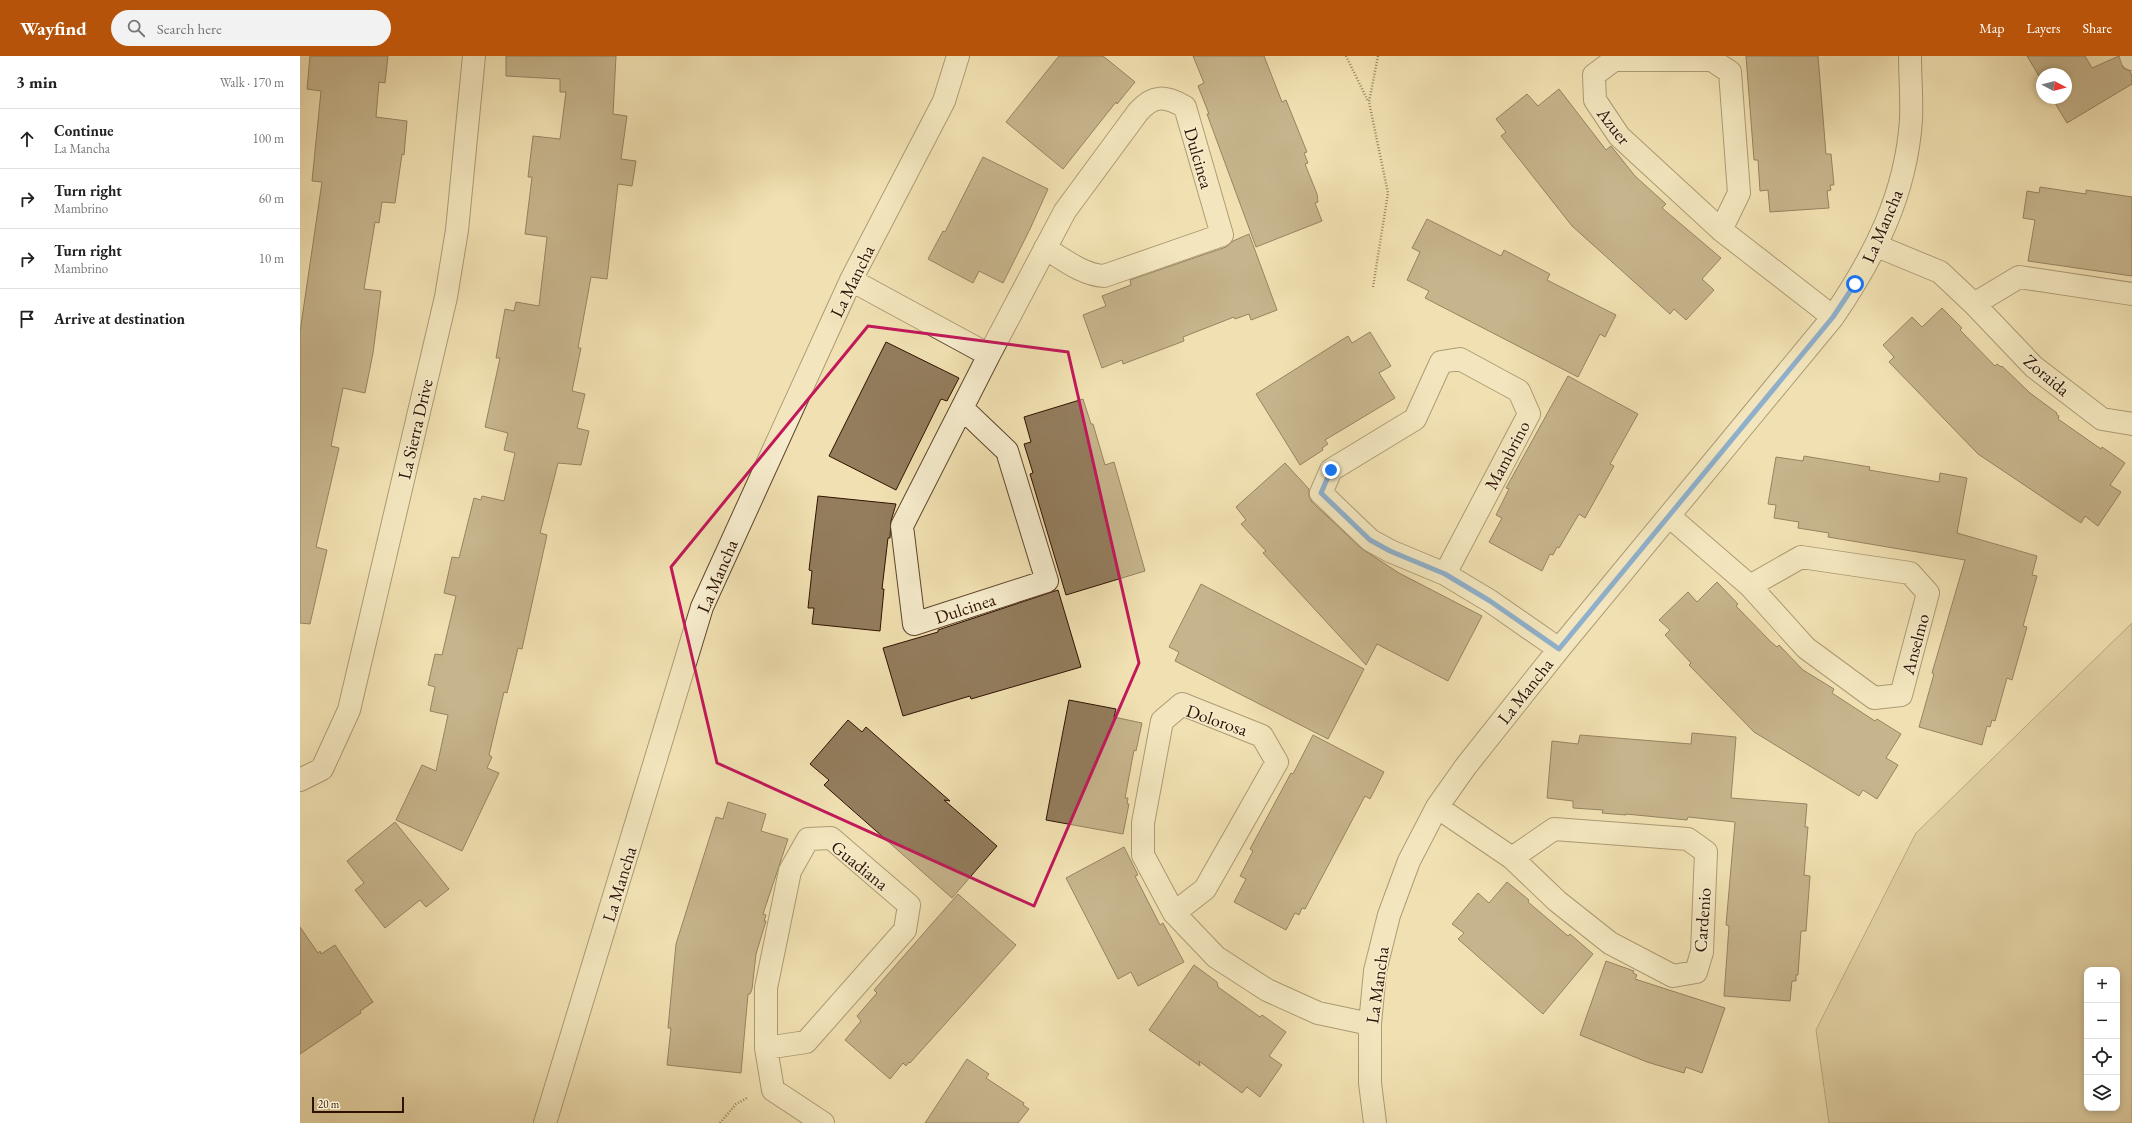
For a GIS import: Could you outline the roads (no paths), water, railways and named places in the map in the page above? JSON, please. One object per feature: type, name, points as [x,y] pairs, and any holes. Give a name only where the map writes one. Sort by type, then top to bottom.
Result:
[{"type":"street","name":"La Sierra Drive","points":[[300,780],[322,769],[349,710],[446,297],[457,230],[474,56]]},
{"type":"street","name":"La Mancha","points":[[545,1123],[702,607],[851,280],[944,102],[958,56]]},
{"type":"street","name":"La Mancha","points":[[1375,1123],[1370,1083],[1370,1024],[1375,971],[1390,915],[1409,861],[1437,807],[1466,766],[1559,649],[1833,317],[1855,284],[1877,246],[1900,186],[1911,121],[1910,56]]},
{"type":"street","name":"Azuer","points":[[1721,230],[1739,193],[1730,72],[1712,60],[1614,60],[1594,75],[1595,100],[1619,136],[1721,230],[1833,317]]},
{"type":"street","name":"Dulcinea","points":[[962,408],[1007,451],[1047,582],[914,624],[902,526],[962,408],[989,355],[1065,211],[1145,103],[1156,98],[1176,102],[1185,107],[1222,235],[1104,276],[1095,276],[1081,270],[1046,248]]},
{"type":"street","name":"Zoraida","points":[[1877,246],[1940,272],[1974,304],[2034,367],[2102,419],[2132,424]]},
{"type":"street","points":[[1974,304],[2019,277],[2132,294]]},
{"type":"street","points":[[851,280],[989,355]]},
{"type":"street","name":"Mambrino","points":[[1445,574],[1529,414],[1518,391],[1460,359],[1441,362],[1416,419],[1331,470],[1321,493],[1370,540],[1390,551],[1445,574],[1490,601],[1559,649]]},
{"type":"street","name":"Anselmo","points":[[1669,516],[1750,586],[1806,648],[1874,698],[1901,695],[1928,593],[1910,573],[1801,557],[1750,586]]},
{"type":"street","name":"Dolorosa","points":[[1174,913],[1205,889],[1277,762],[1262,736],[1182,704],[1162,721],[1143,823],[1143,855],[1174,913],[1216,957],[1267,990],[1318,1013],[1370,1024]]},
{"type":"street","name":"Cardenio","points":[[1437,807],[1512,858],[1557,901],[1610,943],[1673,976],[1696,972],[1702,952],[1706,852],[1688,840],[1554,829],[1512,858]]},
{"type":"street","name":"Guadiana","points":[[766,1048],[806,1042],[905,930],[909,905],[831,838],[808,839],[790,871],[766,988],[766,1048],[773,1090],[823,1123]]}]
